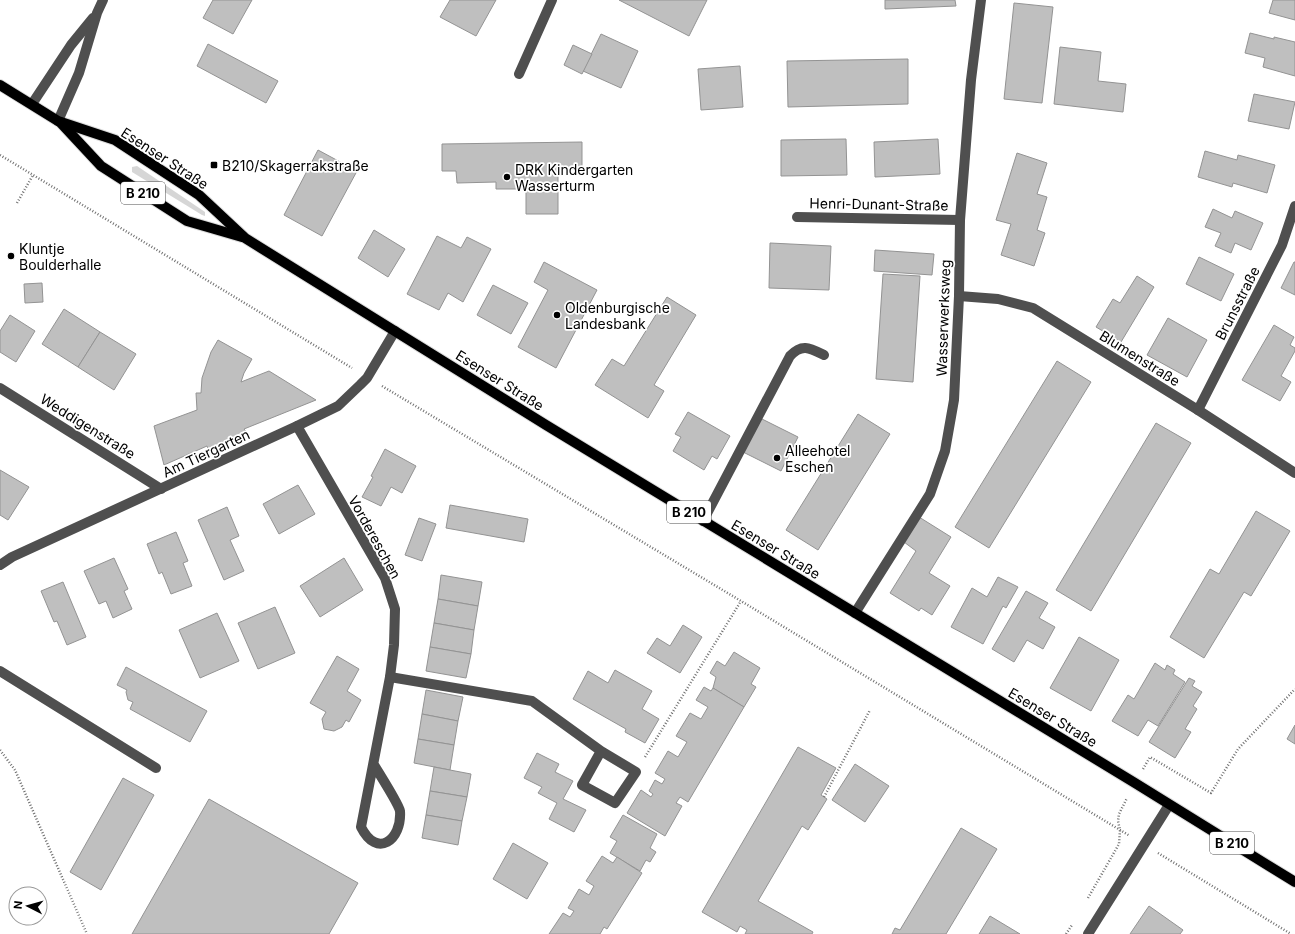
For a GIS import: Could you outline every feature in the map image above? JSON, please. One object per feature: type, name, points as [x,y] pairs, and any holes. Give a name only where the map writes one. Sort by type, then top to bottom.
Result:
[{"type":"main road","name":"Esenser Straße","points":[[0,85],[58,121],[101,166],[187,221],[245,238]]},
{"type":"main road","name":"Esenser Straße","points":[[58,121],[114,140],[199,195],[245,238],[703,521],[1135,783],[1295,882]]},
{"type":"street","points":[[32,104],[71,45],[97,13],[104,0]]},
{"type":"street","points":[[519,74],[552,0]]},
{"type":"street","name":"Wasserwerksweg","points":[[854,613],[930,494],[945,451],[954,400],[959,296],[960,220],[971,80],[981,0]]},
{"type":"street","points":[[58,121],[79,73],[97,13]]},
{"type":"street","name":"Brunsstraße","points":[[1198,410],[1282,245],[1295,206]]},
{"type":"street","name":"Henri-Dunant-Straße","points":[[797,217],[960,220]]},
{"type":"street","name":"Blumenstraße","points":[[959,296],[998,299],[1033,308],[1198,410],[1295,473]]},
{"type":"street","name":"Am Tiergarten","points":[[0,565],[12,557],[338,406],[367,378],[395,331]]},
{"type":"street","points":[[703,521],[790,356],[796,350],[801,348],[812,349],[824,356]]},
{"type":"street","name":"Weddigenstraße","points":[[0,388],[161,489]]},
{"type":"street","name":"Vordereschen","points":[[297,426],[385,578],[395,609],[394,645],[390,677],[361,827],[366,837],[375,843],[386,843],[395,836],[399,824],[400,810],[374,765]]},
{"type":"street","points":[[0,671],[156,768]]},
{"type":"street","points":[[390,677],[532,701],[601,751],[636,772],[615,803],[582,785],[601,751]]},
{"type":"street","points":[[1088,934],[1169,805]]},
{"type":"path","points":[[0,155],[367,378],[742,601],[1291,934]]},
{"type":"path","points":[[17,203],[33,175]]},
{"type":"path","points":[[636,772],[742,601]]},
{"type":"path","points":[[1211,793],[1238,749],[1295,689]]},
{"type":"path","points":[[824,797],[870,710]]},
{"type":"path","points":[[0,750],[15,770],[87,934]]},
{"type":"path","points":[[1087,900],[1119,844],[1120,830]]},
{"type":"path","points":[[1066,934],[1074,920]]},
{"type":"shaded area","points":[[137,166],[205,212],[205,216],[132,172],[132,167]]},
{"type":"building","points":[[213,0],[252,0],[233,34],[203,18]]},
{"type":"building","points":[[450,0],[496,0],[476,36],[440,17]]},
{"type":"building","points":[[619,0],[707,0],[689,36]]},
{"type":"building","points":[[885,0],[955,0],[956,6],[885,9]]},
{"type":"building","points":[[1273,0],[1295,0],[1295,20],[1269,13]]},
{"type":"building","points":[[1014,3],[1053,7],[1042,103],[1004,99]]},
{"type":"building","points":[[1250,33],[1295,42],[1295,76],[1263,67],[1265,58],[1245,53]]},
{"type":"building","points":[[601,34],[638,51],[621,88],[583,71]]},
{"type":"building","points":[[208,44],[278,81],[266,103],[197,66]]},
{"type":"building","points":[[573,45],[592,54],[582,74],[564,65]]},
{"type":"building","points":[[1060,47],[1101,52],[1098,81],[1126,84],[1123,112],[1054,104]]},
{"type":"building","points":[[908,59],[908,104],[788,107],[787,61]]},
{"type":"building","points":[[740,66],[743,107],[701,110],[698,69]]},
{"type":"building","points":[[1254,94],[1295,102],[1289,129],[1248,121]]},
{"type":"building","points":[[846,139],[847,175],[781,176],[781,140]]},
{"type":"building","points":[[938,139],[940,174],[875,177],[874,142]]},
{"type":"building","name":"DRK Kindergarten Wasserturm","points":[[582,142],[582,169],[558,169],[558,214],[526,214],[526,189],[496,189],[496,182],[457,183],[456,171],[442,171],[442,144]]},
{"type":"building","points":[[318,150],[357,171],[322,236],[284,215]]},
{"type":"building","points":[[1205,151],[1237,160],[1238,155],[1275,165],[1267,193],[1233,183],[1232,187],[1198,177]]},
{"type":"building","points":[[1017,153],[1047,163],[1037,194],[1047,197],[1037,230],[1045,233],[1034,266],[1001,255],[1011,224],[996,220]]},
{"type":"building","points":[[1213,209],[1232,218],[1235,211],[1263,223],[1251,250],[1235,243],[1231,253],[1215,246],[1221,233],[1205,227]]},
{"type":"building","points":[[374,230],[405,249],[388,277],[358,258]]},
{"type":"building","points":[[437,236],[461,248],[467,237],[491,249],[463,302],[448,293],[439,310],[407,294]]},
{"type":"building","points":[[770,243],[831,246],[829,290],[769,288]]},
{"type":"building","points":[[875,250],[934,254],[932,275],[874,271]]},
{"type":"building","points":[[1199,257],[1234,274],[1221,301],[1186,284]]},
{"type":"building","points":[[544,262],[597,290],[556,368],[518,347],[548,290],[534,282]]},
{"type":"building","points":[[1295,262],[1295,295],[1281,288]]},
{"type":"building","points":[[883,274],[920,276],[913,382],[876,379]]},
{"type":"building","points":[[1137,276],[1154,287],[1121,342],[1096,327],[1113,299],[1120,303]]},
{"type":"building","points":[[42,283],[43,302],[25,303],[24,284]]},
{"type":"building","points":[[493,285],[528,303],[511,334],[477,315]]},
{"type":"building","points":[[667,297],[696,315],[654,385],[664,391],[648,418],[595,385],[612,359],[624,366]]},
{"type":"building","points":[[64,309],[100,332],[78,367],[42,344]]},
{"type":"building","points":[[10,315],[35,331],[16,362],[0,352],[0,331]]},
{"type":"building","points":[[1168,318],[1207,340],[1187,377],[1147,355]]},
{"type":"building","points":[[1274,325],[1294,337],[1290,345],[1295,348],[1295,351],[1281,376],[1291,382],[1280,401],[1242,380]]},
{"type":"building","points":[[100,332],[136,354],[114,390],[78,367]]},
{"type":"building","points":[[218,340],[252,359],[241,382],[269,371],[316,400],[244,429],[248,434],[209,452],[207,446],[164,465],[154,426],[197,410],[196,393],[201,393],[202,378],[211,352]]},
{"type":"building","points":[[1057,361],[1091,382],[989,548],[955,527]]},
{"type":"building","points":[[688,412],[730,436],[717,459],[712,456],[704,470],[673,451],[681,437],[675,434]]},
{"type":"building","points":[[858,414],[890,434],[818,550],[786,530]]},
{"type":"building","points":[[758,417],[798,437],[781,471],[741,451]]},
{"type":"building","points":[[1156,423],[1191,443],[1091,611],[1056,590]]},
{"type":"building","points":[[385,449],[416,466],[402,493],[391,487],[381,506],[362,497],[373,477],[371,476]]},
{"type":"building","points":[[0,470],[29,487],[8,520],[0,515]]},
{"type":"building","points":[[298,485],[315,514],[279,534],[263,504]]},
{"type":"building","points":[[450,505],[528,519],[524,542],[446,528]]},
{"type":"building","points":[[227,507],[239,536],[230,540],[244,571],[224,580],[198,520]]},
{"type":"building","points":[[1256,511],[1290,531],[1251,596],[1244,592],[1204,658],[1170,637],[1210,569],[1219,574]]},
{"type":"building","points":[[919,517],[951,537],[929,573],[950,586],[932,615],[921,608],[919,611],[890,593],[916,551],[904,542]]},
{"type":"building","points":[[419,518],[436,524],[422,561],[405,555]]},
{"type":"building","points":[[176,532],[188,561],[183,563],[192,586],[171,594],[162,572],[159,574],[147,544]]},
{"type":"building","points":[[114,558],[128,589],[124,591],[132,609],[113,618],[106,601],[99,604],[84,571]]},
{"type":"building","points":[[344,558],[363,590],[320,617],[300,586]]},
{"type":"building","points":[[441,575],[482,582],[478,606],[438,599]]},
{"type":"building","points":[[998,577],[1018,587],[1006,608],[1003,606],[983,644],[951,627],[972,588],[987,597]]},
{"type":"building","points":[[63,582],[86,637],[67,645],[57,621],[54,622],[41,591]]},
{"type":"building","points":[[1026,591],[1048,603],[1039,618],[1055,627],[1043,649],[1027,640],[1014,662],[992,649]]},
{"type":"building","points":[[438,599],[478,606],[474,630],[434,623]]},
{"type":"building","points":[[275,607],[295,653],[258,669],[238,623]]},
{"type":"building","points":[[217,613],[239,661],[200,678],[179,630]]},
{"type":"building","points":[[434,623],[474,630],[471,654],[430,647]]},
{"type":"building","points":[[683,625],[702,637],[680,673],[647,653],[657,638],[670,646]]},
{"type":"building","points":[[1079,637],[1119,660],[1091,711],[1050,688]]},
{"type":"building","points":[[430,647],[471,654],[466,678],[426,671]]},
{"type":"building","points":[[734,652],[760,668],[751,684],[756,687],[744,707],[713,688],[716,677],[710,673],[717,661],[725,666]]},
{"type":"building","points":[[337,656],[359,669],[347,691],[361,700],[349,722],[346,720],[342,727],[334,731],[324,729],[322,719],[326,712],[310,703]]},
{"type":"building","points":[[1155,663],[1165,670],[1167,665],[1175,670],[1173,674],[1185,682],[1158,726],[1148,720],[1138,736],[1112,721],[1128,695],[1134,699]]},
{"type":"building","points":[[126,667],[207,711],[190,742],[130,709],[133,702],[128,700],[127,690],[117,685]]},
{"type":"building","points":[[615,670],[652,691],[642,709],[659,719],[645,743],[625,732],[626,729],[573,699],[588,671],[608,683]]},
{"type":"building","points":[[1189,678],[1195,681],[1192,686],[1202,692],[1193,706],[1197,709],[1185,729],[1191,732],[1175,758],[1149,742]]},
{"type":"building","points":[[704,687],[711,691],[713,688],[744,707],[688,802],[680,797],[676,803],[682,806],[665,836],[627,813],[641,790],[651,797],[653,794],[649,791],[655,780],[662,784],[665,779],[655,773],[668,751],[678,757],[687,742],[676,736],[690,713],[701,719],[708,707],[696,700]]},
{"type":"building","points":[[426,690],[463,697],[458,721],[422,714]]},
{"type":"building","points":[[422,714],[458,721],[454,745],[418,739]]},
{"type":"building","points":[[1295,725],[1295,744],[1287,739]]},
{"type":"building","points":[[418,739],[454,745],[450,770],[414,763]]},
{"type":"building","points":[[798,747],[836,768],[821,795],[827,799],[808,830],[802,826],[758,901],[813,932],[812,934],[745,934],[747,930],[740,926],[737,932],[702,912]]},
{"type":"building","points":[[537,753],[559,764],[555,772],[573,781],[563,799],[586,810],[574,832],[549,819],[557,803],[538,793],[542,787],[524,778]]},
{"type":"building","points":[[855,764],[889,786],[865,822],[832,800]]},
{"type":"building","points":[[434,767],[471,774],[467,797],[430,791]]},
{"type":"building","points":[[123,778],[154,795],[101,890],[70,872]]},
{"type":"building","points":[[430,791],[467,797],[462,821],[426,815]]},
{"type":"building","points":[[209,799],[358,883],[329,934],[132,934]]},
{"type":"building","points":[[426,815],[462,821],[458,845],[422,838]]},
{"type":"building","points":[[623,815],[657,834],[650,848],[656,852],[650,862],[646,860],[640,871],[610,853],[617,841],[610,837]]},
{"type":"building","points":[[961,828],[997,849],[946,934],[892,934],[895,928],[900,930]]},
{"type":"building","points":[[513,843],[548,863],[527,899],[493,879]]},
{"type":"building","points":[[602,856],[613,863],[617,857],[642,873],[607,929],[604,927],[600,934],[549,934],[563,913],[570,917],[574,911],[568,908],[579,889],[589,895],[594,886],[586,881]]},
{"type":"building","points":[[1149,906],[1183,930],[1180,934],[1130,934]]},
{"type":"building","points":[[990,916],[1020,934],[979,934]]},
{"type":"place","name":"B210/Skagerrakstraße","points":[[214,165]]},
{"type":"place","name":"DRK Kindergarten Wasserturm","points":[[507,177]]},
{"type":"place","name":"Kluntje Boulderhalle","points":[[11,256]]},
{"type":"place","name":"Oldenburgische Landesbank","points":[[557,315]]},
{"type":"place","name":"Alleehotel Eschen","points":[[777,458]]}]
